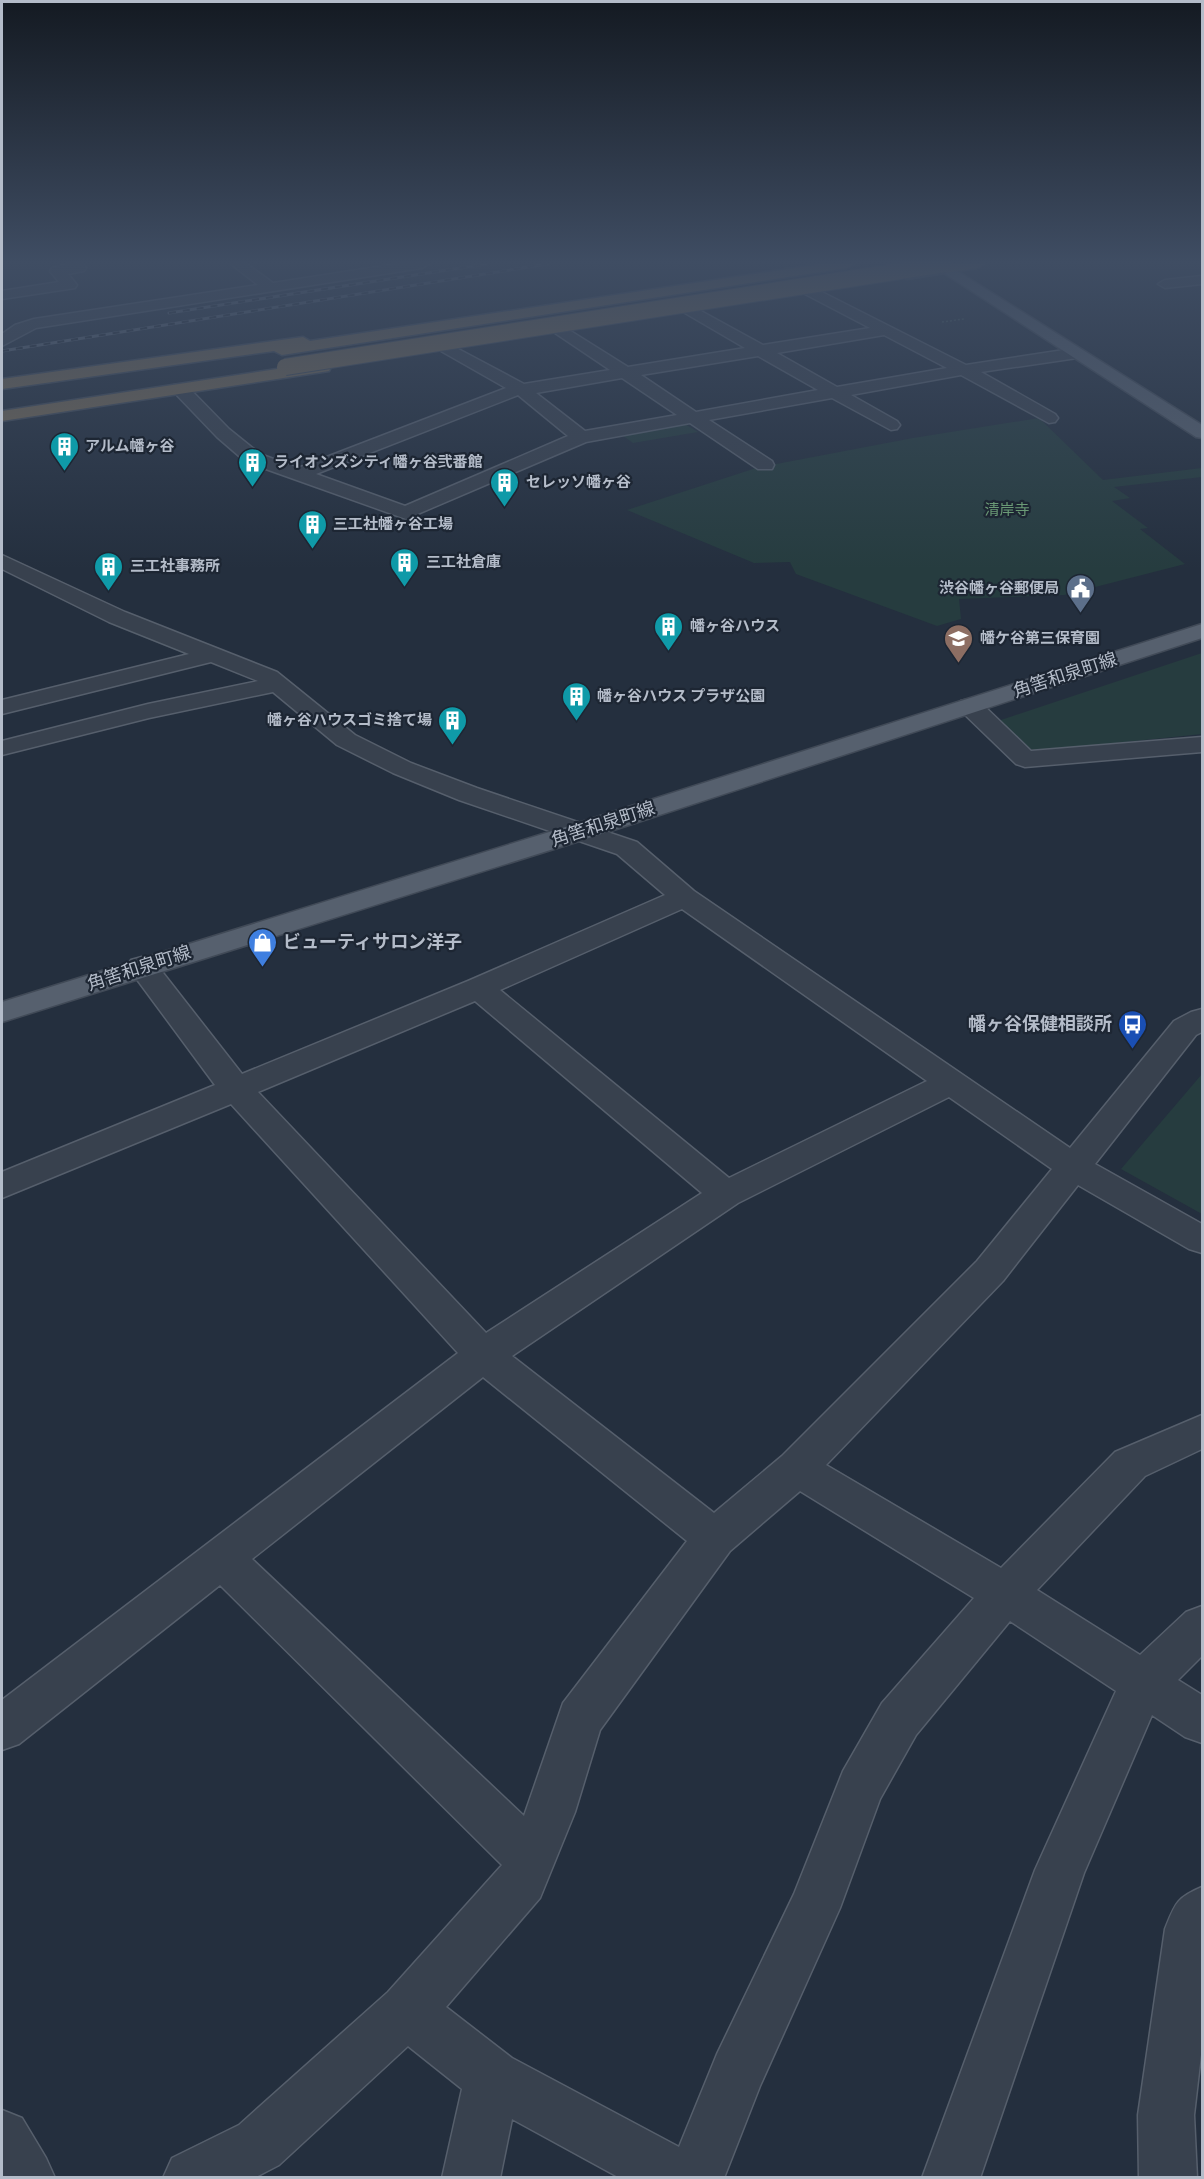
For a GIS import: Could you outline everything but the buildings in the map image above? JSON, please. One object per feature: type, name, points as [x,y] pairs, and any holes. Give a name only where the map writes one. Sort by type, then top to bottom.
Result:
[{"type":"highway","points":[[2,385],[126,366]]},
{"type":"highway","points":[[27,381],[135,366]]},
{"type":"highway","points":[[2,393],[181,366]]},
{"type":"highway","points":[[2,405],[255,366]]},
{"type":"highway","points":[[43,410],[293,366]]},
{"type":"highway","points":[[2,416],[332,366]]},
{"type":"main road","points":[[1097,366],[1203,433]]},
{"type":"main road","name":"角筈和泉町線","points":[[2,1012],[142,966],[582,831],[1203,630]]},
{"type":"street","points":[[479,366],[522,390],[581,437]]},
{"type":"street","points":[[614,366],[765,465]]},
{"type":"street","points":[[297,475],[514,391],[670,366]]},
{"type":"street","points":[[787,366],[891,425]]},
{"type":"street","points":[[955,366],[1049,418]]},
{"type":"street","points":[[180,389],[223,433],[253,458],[406,513],[581,437],[990,366]]},
{"type":"street","points":[[2,561],[117,618],[269,677],[346,740],[402,768],[468,794],[627,848],[684,897],[1073,1167],[1203,1240]]},
{"type":"street","points":[[2,586],[35,577]]},
{"type":"street","points":[[2,707],[212,655]]},
{"type":"street","points":[[2,748],[148,711],[279,684]]},
{"type":"street","points":[[970,705],[1025,759],[1203,745]]},
{"type":"street","points":[[2,1186],[479,988],[684,897]]},
{"type":"street","points":[[142,966],[236,1089],[483,1355],[715,1538]]},
{"type":"street","points":[[479,988],[726,1194]]},
{"type":"street","points":[[192,2178],[259,2145],[407,2011],[522,1880],[532,1859],[580,1719],[715,1538],[798,1468],[990,1271],[1185,1028],[1203,1019]]},
{"type":"street","points":[[2,1728],[483,1355],[726,1194],[952,1082]]},
{"type":"street","points":[[694,2178],[737,2074],[814,1908],[860,1788],[899,1719],[1005,1594],[1130,1464],[1203,1431]]},
{"type":"street","points":[[798,1468],[1005,1594],[1203,1721]]},
{"type":"street","points":[[222,1558],[532,1859]]},
{"type":"street","points":[[951,2178],[1060,1870],[1143,1683],[1203,1626]]},
{"type":"street","points":[[1167,2178],[1166,2115],[1191,1929],[1203,1913]]},
{"type":"street","points":[[407,2011],[492,2078],[679,2178]]},
{"type":"street","points":[[471,2178],[492,2078]]},
{"type":"street","points":[[2,2138],[26,2178]]},
{"type":"green space","name":"清岸寺","points":[[1039,418],[1103,480],[1202,468],[1202,477],[1114,487],[1130,498],[1112,501],[1148,528],[1140,529],[1185,564],[1064,595],[959,599],[961,619],[937,626],[796,574],[790,562],[754,563],[627,510],[756,468],[913,438]]},
{"type":"green space","points":[[685,424],[698,432],[633,443],[622,435]]},
{"type":"green space","points":[[1202,653],[1202,734],[1039,751],[1022,748],[992,723]]},
{"type":"green space","points":[[1202,1074],[1202,1214],[1121,1169]]},
{"type":"place","name":"アルム幡ヶ谷","points":[[64,472]]},
{"type":"place","name":"ライオンズシティ幡ヶ谷弐番館","points":[[253,488]]},
{"type":"place","name":"セレッソ幡ヶ谷","points":[[505,508]]},
{"type":"place","name":"三工社幡ヶ谷工場","points":[[312,550]]},
{"type":"place","name":"三工社倉庫","points":[[405,588]]},
{"type":"place","name":"三工社事務所","points":[[109,592]]},
{"type":"place","name":"渋谷幡ヶ谷郵便局","points":[[1080,614]]},
{"type":"place","name":"幡ヶ谷ハウス","points":[[669,652]]},
{"type":"place","name":"幡ケ谷第三保育園","points":[[959,664]]},
{"type":"place","name":"幡ヶ谷ハウス プラザ公園","points":[[576,722]]},
{"type":"place","name":"幡ヶ谷ハウスゴミ捨て場","points":[[453,746]]},
{"type":"place","name":"ビューティサロン洋子","points":[[262,968]]},
{"type":"place","name":"幡ヶ谷保健相談所","points":[[1133,1050]]}]
